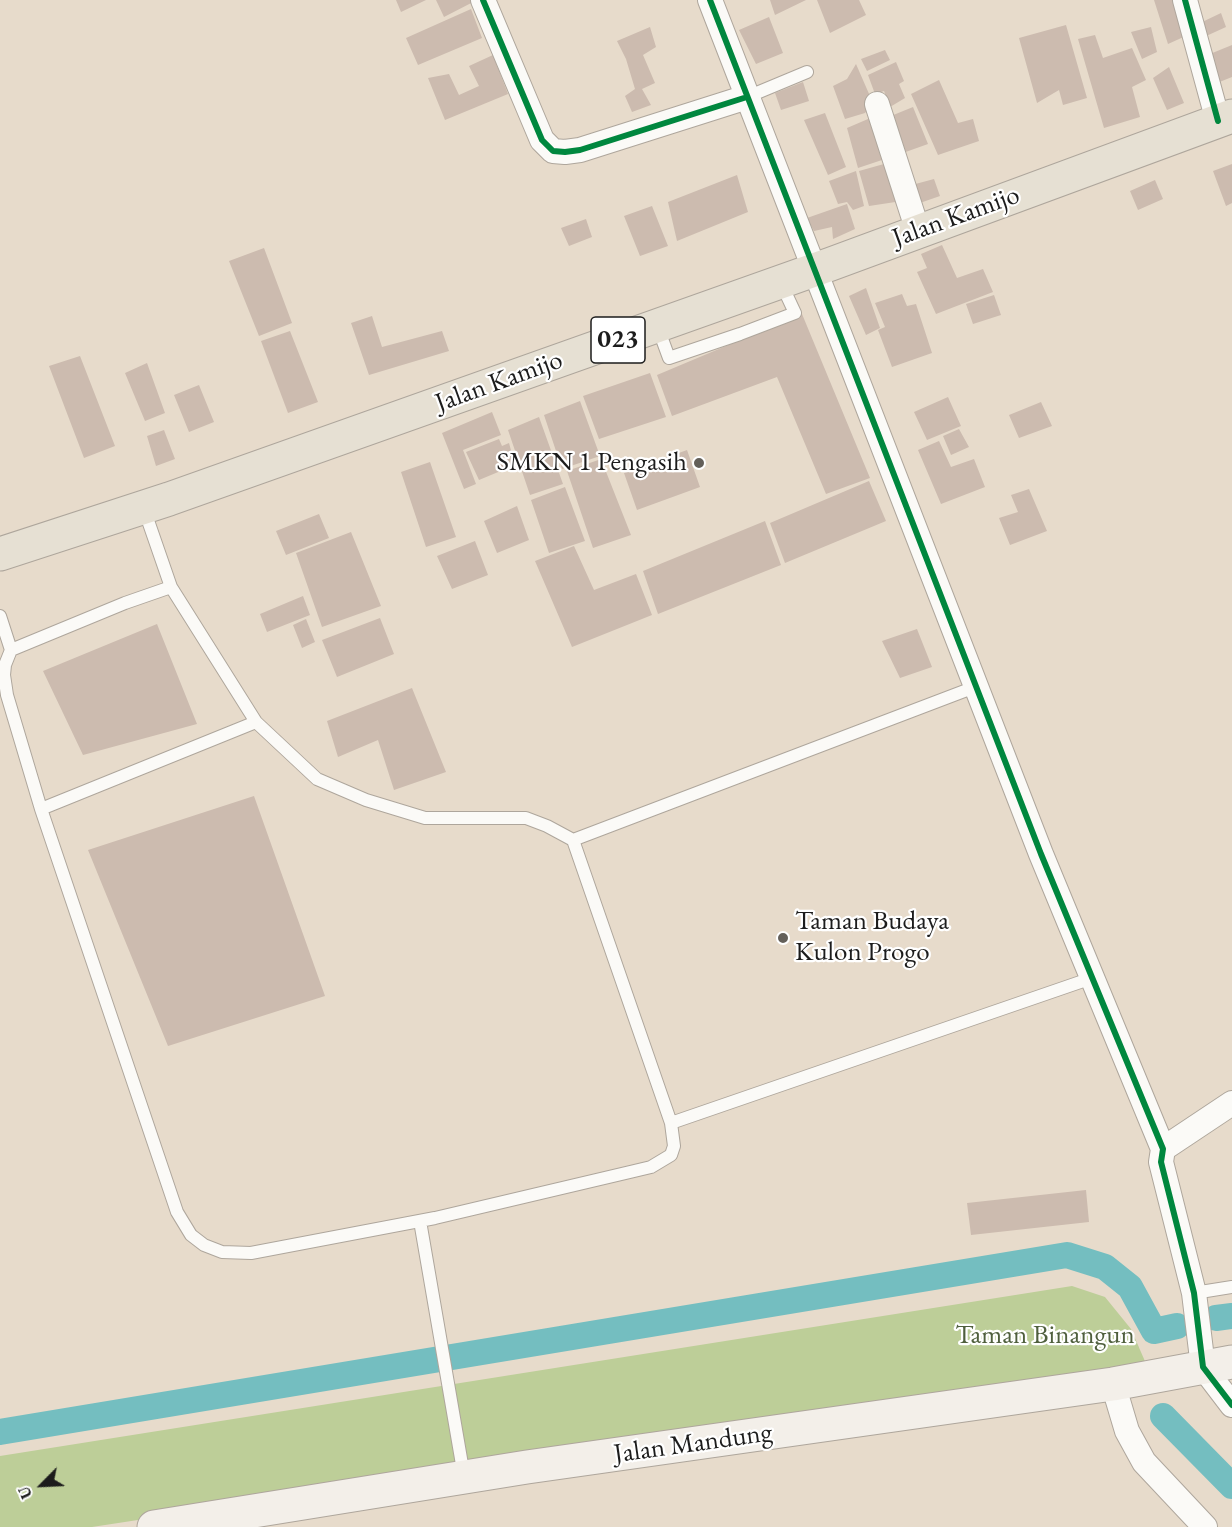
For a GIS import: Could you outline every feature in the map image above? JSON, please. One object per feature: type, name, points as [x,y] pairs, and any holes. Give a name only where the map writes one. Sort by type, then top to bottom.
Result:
[{"type":"main road","name":"Jalan Kamijo","points":[[0,554],[143,508],[657,326],[1225,118]]},
{"type":"main road","name":"Jalan Mandung","points":[[154,1527],[464,1477],[1113,1384],[1218,1365]]},
{"type":"street","points":[[483,0],[542,140],[552,151],[580,150],[747,97]]},
{"type":"street","points":[[710,0],[975,687],[1041,854],[1163,1149],[1161,1162],[1194,1293],[1232,1405]]},
{"type":"street","points":[[1185,0],[1225,118]]},
{"type":"street","points":[[877,104],[918,231]]},
{"type":"street","points":[[1163,1149],[1232,1103]]},
{"type":"street","points":[[1113,1384],[1127,1431],[1144,1462],[1205,1527]]},
{"type":"lane","points":[[747,97],[807,72]]},
{"type":"lane","points":[[0,616],[11,650],[4,675],[7,695],[41,809],[177,1212],[191,1235],[204,1245],[222,1252],[251,1253],[420,1221],[651,1167],[671,1155],[674,1146],[671,1123],[573,840],[526,818],[425,818],[366,800],[317,779],[256,722],[171,587],[143,508]]},
{"type":"lane","points":[[11,650],[125,603],[171,587]]},
{"type":"lane","points":[[573,840],[975,687]]},
{"type":"lane","points":[[41,809],[256,722]]},
{"type":"lane","points":[[671,1123],[1092,978]]},
{"type":"lane","points":[[420,1221],[464,1477]]},
{"type":"lane","points":[[1194,1293],[1232,1287]]},
{"type":"green space","name":"Taman Binangun","points":[[1072,1286],[1105,1297],[1131,1329],[1147,1366],[92,1527],[0,1527],[0,1456]]},
{"type":"building","points":[[396,0],[426,0],[401,12]]},
{"type":"building","points":[[436,0],[477,0],[444,17]]},
{"type":"building","points":[[770,0],[806,0],[775,15]]},
{"type":"building","points":[[817,0],[859,0],[866,15],[830,33]]},
{"type":"building","points":[[1154,0],[1180,0],[1188,35],[1168,44]]},
{"type":"building","points":[[471,9],[482,38],[418,65],[406,38]]},
{"type":"building","points":[[1221,13],[1226,27],[1204,37],[1198,24]]},
{"type":"building","points":[[769,17],[783,53],[756,64],[739,30]]},
{"type":"building","points":[[1066,25],[1087,98],[1063,105],[1059,90],[1037,103],[1019,38]]},
{"type":"building","points":[[650,27],[656,47],[643,55],[655,83],[642,89],[651,105],[632,112],[625,96],[635,89],[626,59],[617,41]]},
{"type":"building","points":[[1151,27],[1157,52],[1142,59],[1131,32]]},
{"type":"building","points":[[1095,35],[1103,58],[1132,48],[1146,80],[1132,87],[1140,117],[1104,128],[1078,39]]},
{"type":"building","points":[[1232,45],[1232,77],[1212,85],[1205,56]]},
{"type":"building","points":[[885,50],[890,60],[867,71],[861,59]]},
{"type":"building","points":[[493,55],[508,94],[445,120],[428,78],[449,74],[459,95],[479,86],[469,66]]},
{"type":"building","points":[[896,62],[904,81],[899,84],[905,98],[890,107],[884,91],[875,94],[868,75]]},
{"type":"building","points":[[856,64],[873,103],[865,113],[845,119],[833,86],[847,79]]},
{"type":"building","points":[[1169,67],[1184,103],[1167,110],[1153,78]]},
{"type":"building","points":[[939,80],[958,123],[973,119],[979,141],[938,155],[911,94]]},
{"type":"building","points":[[803,82],[809,101],[781,110],[775,93]]},
{"type":"building","points":[[913,107],[928,144],[900,154],[886,118]]},
{"type":"building","points":[[825,113],[846,167],[828,175],[804,120]]},
{"type":"building","points":[[875,116],[888,158],[858,168],[847,128]]},
{"type":"building","points":[[891,162],[902,201],[869,206],[859,171]]},
{"type":"building","points":[[1232,164],[1232,203],[1226,206],[1213,171]]},
{"type":"building","points":[[856,171],[864,206],[853,210],[847,202],[838,204],[829,181]]},
{"type":"building","points":[[737,175],[748,212],[677,241],[668,202]]},
{"type":"building","points":[[934,179],[940,196],[914,205],[908,186]]},
{"type":"building","points":[[1155,180],[1163,199],[1138,210],[1130,191]]},
{"type":"building","points":[[847,204],[855,229],[833,239],[832,227],[814,231],[807,218]]},
{"type":"building","points":[[652,206],[668,246],[640,256],[624,216]]},
{"type":"building","points":[[586,219],[592,237],[569,246],[561,228]]},
{"type":"building","points":[[942,245],[957,278],[983,269],[993,292],[936,314],[917,272],[927,268],[921,254]]},
{"type":"building","points":[[264,248],[292,323],[259,336],[229,261]]},
{"type":"building","points":[[866,288],[880,328],[866,335],[849,296]]},
{"type":"building","points":[[902,294],[907,306],[916,304],[932,353],[892,367],[878,330],[885,327],[875,303]]},
{"type":"building","points":[[994,295],[1001,315],[973,324],[966,304]]},
{"type":"building","points":[[802,314],[870,478],[826,494],[777,377],[672,416],[657,375]]},
{"type":"building","points":[[372,316],[382,347],[442,331],[449,351],[369,375],[351,323]]},
{"type":"building","points":[[290,331],[318,402],[288,413],[261,341]]},
{"type":"building","points":[[80,356],[115,446],[84,458],[49,366]]},
{"type":"building","points":[[147,363],[165,413],[145,421],[125,373]]},
{"type":"building","points":[[650,373],[666,417],[599,439],[583,396]]},
{"type":"building","points":[[199,385],[214,422],[189,432],[174,395]]},
{"type":"building","points":[[948,397],[961,426],[927,440],[914,412]]},
{"type":"building","points":[[580,401],[600,456],[562,469],[544,415]]},
{"type":"building","points":[[1041,402],[1052,426],[1019,438],[1009,415]]},
{"type":"building","points":[[492,412],[501,435],[463,450],[476,484],[464,489],[442,433]]},
{"type":"building","points":[[539,417],[563,484],[530,495],[508,430]]},
{"type":"building","points":[[959,429],[969,447],[951,455],[943,436]]},
{"type":"building","points":[[164,430],[175,459],[156,466],[147,436]]},
{"type":"building","points":[[499,439],[502,446],[509,443],[515,465],[479,480],[466,452]]},
{"type":"building","points":[[939,441],[951,467],[974,459],[985,487],[941,504],[918,450]]},
{"type":"building","points":[[687,450],[700,487],[637,510],[624,473]]},
{"type":"building","points":[[601,459],[631,535],[593,548],[567,471]]},
{"type":"building","points":[[430,462],[456,537],[426,547],[401,472]]},
{"type":"building","points":[[869,481],[886,521],[785,563],[770,523]]},
{"type":"building","points":[[565,487],[585,541],[549,553],[531,500]]},
{"type":"building","points":[[1029,489],[1047,531],[1010,545],[999,518],[1018,512],[1011,495]]},
{"type":"building","points":[[517,506],[529,540],[497,553],[484,521]]},
{"type":"building","points":[[319,514],[329,538],[286,555],[276,531]]},
{"type":"building","points":[[765,521],[781,565],[658,614],[643,571]]},
{"type":"building","points":[[351,532],[381,606],[322,627],[296,553]]},
{"type":"building","points":[[475,541],[488,575],[452,589],[437,556]]},
{"type":"building","points":[[574,546],[594,590],[636,574],[652,615],[572,647],[535,561]]},
{"type":"building","points":[[303,596],[310,615],[267,632],[260,614]]},
{"type":"building","points":[[380,618],[394,654],[337,677],[322,640]]},
{"type":"building","points":[[306,619],[315,642],[302,648],[293,625]]},
{"type":"building","points":[[157,624],[197,724],[83,755],[43,671]]},
{"type":"building","points":[[917,629],[932,667],[900,678],[882,641]]},
{"type":"building","points":[[412,688],[446,772],[394,790],[378,740],[338,757],[327,721]]},
{"type":"building","points":[[254,796],[325,996],[168,1046],[88,850]]},
{"type":"building","points":[[1086,1190],[1089,1222],[971,1235],[967,1203]]},
{"type":"waterway","points":[[0,1432],[1067,1255],[1105,1267],[1130,1287],[1154,1331],[1177,1326]]},
{"type":"waterway","points":[[1216,1318],[1232,1316]]},
{"type":"waterway","points":[[1163,1416],[1232,1486]]},
{"type":"cycle path","points":[[483,0],[542,140],[553,151],[580,150],[747,97]]},
{"type":"cycle path","points":[[710,0],[1041,854],[1163,1149],[1161,1162],[1194,1293],[1203,1367],[1232,1405]]},
{"type":"cycle path","points":[[1185,0],[1218,121]]},
{"type":"place","name":"SMKN 1 Pengasih","points":[[699,463]]},
{"type":"place","name":"Taman Budaya Kulon Progo","points":[[783,938]]}]
